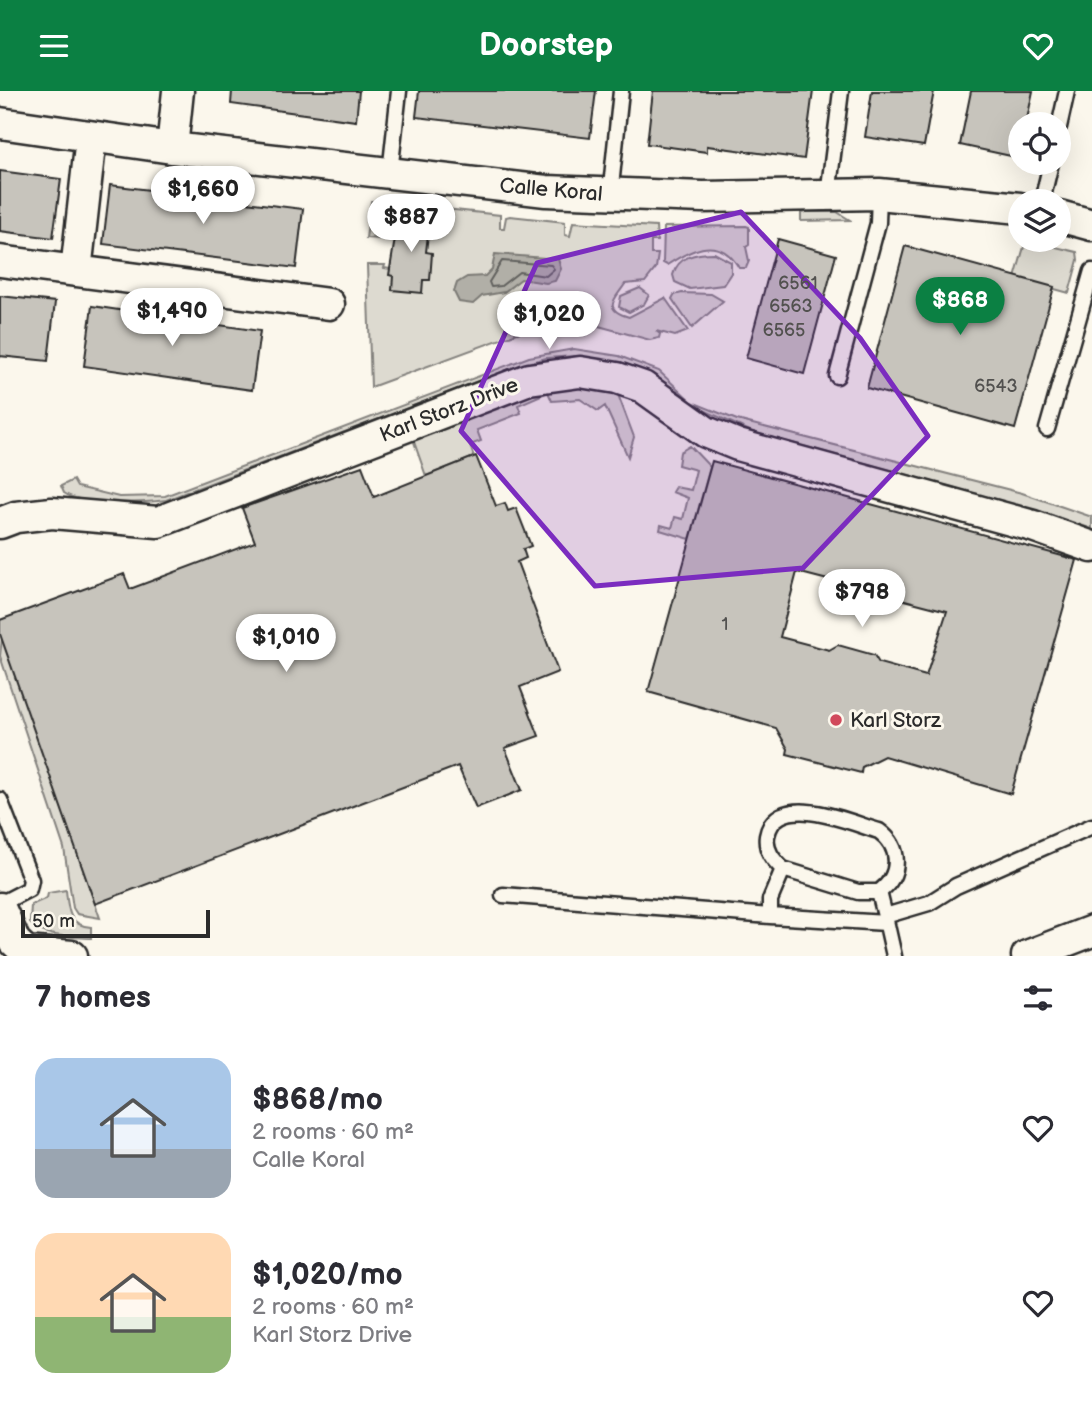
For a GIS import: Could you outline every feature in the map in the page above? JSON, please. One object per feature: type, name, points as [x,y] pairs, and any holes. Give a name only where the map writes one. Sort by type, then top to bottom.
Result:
[{"type":"street","points":[[172,148],[178,91]]},
{"type":"street","name":"Calle Koral","points":[[0,123],[172,148],[610,196],[879,194],[936,197],[1008,206]]},
{"type":"street","points":[[76,271],[91,137]]},
{"type":"street","points":[[1071,220],[1092,226]]},
{"type":"street","points":[[0,261],[329,304]]},
{"type":"street","name":"Karl Storz Drive","points":[[0,523],[16,517],[52,513],[158,522],[529,379],[580,372],[617,378],[643,387],[706,432],[738,445],[1033,526],[1092,547]]},
{"type":"street","points":[[0,906],[15,942],[26,952],[72,956]]},
{"type":"street","points":[[1027,956],[1092,931]]},
{"type":"lane","points":[[390,173],[399,91]]},
{"type":"lane","points":[[610,196],[621,91]]},
{"type":"lane","points":[[828,195],[841,91]]},
{"type":"lane","points":[[1062,112],[1067,91]]},
{"type":"lane","points":[[837,376],[878,223],[879,194]]},
{"type":"lane","points":[[1047,429],[1092,271]]},
{"type":"lane","points":[[0,800],[32,880],[29,889],[0,906]]},
{"type":"lane","points":[[805,810],[879,831],[888,838],[894,848],[897,862],[893,876],[878,892],[858,892],[783,869],[773,860],[768,849],[767,836],[780,815],[805,810]]},
{"type":"lane","points":[[503,895],[770,916],[886,919],[929,903],[956,886],[1092,826]]},
{"type":"lane","points":[[770,916],[770,900],[783,869]]},
{"type":"lane","points":[[878,892],[894,956]]},
{"type":"highlighted area","points":[[741,212],[860,338],[928,436],[803,568],[595,586],[461,431],[537,263]]},
{"type":"shaded area","points":[[371,201],[500,215],[500,228],[504,228],[506,217],[510,216],[565,222],[565,235],[570,236],[573,222],[656,227],[657,241],[651,241],[651,254],[658,254],[656,268],[645,282],[625,284],[613,306],[620,314],[629,317],[665,298],[688,331],[675,336],[656,331],[660,334],[659,338],[650,340],[595,325],[528,329],[371,387],[367,265],[385,265],[384,268],[396,270],[398,240],[366,238]]},
{"type":"shaded area","points":[[837,212],[850,220],[801,221],[801,213]]},
{"type":"shaded area","points":[[664,227],[749,227],[749,245],[746,247],[749,261],[746,268],[739,268],[732,258],[715,248],[696,250],[667,265],[663,263]]},
{"type":"shaded area","points":[[1023,252],[1077,252],[1078,260],[1069,293],[1015,278]]},
{"type":"shaded area","points":[[714,253],[731,262],[731,273],[723,285],[690,289],[675,282],[675,269],[683,260],[694,255]]},
{"type":"shaded area","points":[[640,288],[649,295],[644,304],[629,312],[619,307],[621,296]]},
{"type":"shaded area","points":[[711,294],[723,301],[692,328],[672,299],[674,295]]},
{"type":"shaded area","points":[[574,349],[619,356],[659,371],[692,402],[737,420],[1022,493],[1092,517],[1092,529],[1046,513],[752,432],[699,408],[649,373],[623,363],[575,356],[546,358],[515,367],[166,500],[99,502],[73,497],[64,493],[61,486],[73,480],[77,487],[119,497],[165,496],[529,357]]},
{"type":"shaded area","points":[[573,386],[617,392],[634,437],[628,457],[605,406],[598,411],[580,399],[552,401],[548,392],[518,405],[521,413],[477,430],[481,441],[470,445],[474,457],[426,476],[413,439],[528,394]]},
{"type":"shaded area","points":[[690,446],[710,467],[690,539],[660,530],[661,525],[672,528],[675,517],[683,519],[688,498],[672,492],[675,487],[691,490],[696,470],[678,465],[680,452]]},
{"type":"shaded area","points":[[2,637],[100,918],[77,914],[73,908],[64,848],[0,656]]},
{"type":"shaded area","points":[[66,890],[71,915],[83,926],[91,927],[91,938],[51,934],[30,923],[31,905],[47,898],[48,893]]},
{"type":"water","points":[[495,254],[558,259],[561,269],[555,281],[546,283],[521,279],[504,292],[482,296],[473,304],[459,302],[454,292],[457,283],[467,277],[485,276],[492,269]]},
{"type":"building","points":[[232,91],[359,91],[356,121],[231,104]]},
{"type":"building","points":[[419,91],[596,91],[590,138],[416,117]]},
{"type":"building","points":[[653,91],[813,91],[804,159],[707,146],[707,152],[647,144]]},
{"type":"building","points":[[872,91],[934,91],[924,146],[865,137]]},
{"type":"building","points":[[971,91],[1033,91],[1029,112],[1008,112],[1008,155],[960,145]]},
{"type":"building","points":[[0,171],[61,179],[53,238],[0,231]]},
{"type":"building","points":[[110,185],[303,209],[296,268],[103,244]]},
{"type":"building","points":[[399,214],[430,217],[426,252],[432,253],[430,280],[423,280],[422,293],[392,290],[393,276],[389,275]]},
{"type":"building","points":[[778,239],[836,255],[804,374],[746,358]]},
{"type":"building","points":[[905,246],[1054,287],[1015,429],[867,388]]},
{"type":"building","points":[[0,296],[55,302],[48,361],[0,356]]},
{"type":"building","points":[[92,306],[260,331],[252,390],[84,366]]},
{"type":"building","points":[[476,456],[496,506],[505,503],[508,511],[516,508],[531,546],[523,549],[526,558],[517,562],[558,672],[520,687],[539,736],[505,748],[522,790],[476,808],[458,766],[95,904],[0,634],[0,620],[124,574],[130,589],[255,542],[242,508],[362,466],[374,497]]},
{"type":"building","points":[[712,461],[1077,560],[1011,794],[884,756],[862,767],[861,773],[787,754],[788,749],[776,728],[648,692]],"holes":[[[797,572],[947,611],[926,676],[879,663],[874,655],[838,645],[829,650],[780,637]]]},
{"type":"place","name":"Karl Storz","points":[[836,720]]}]
